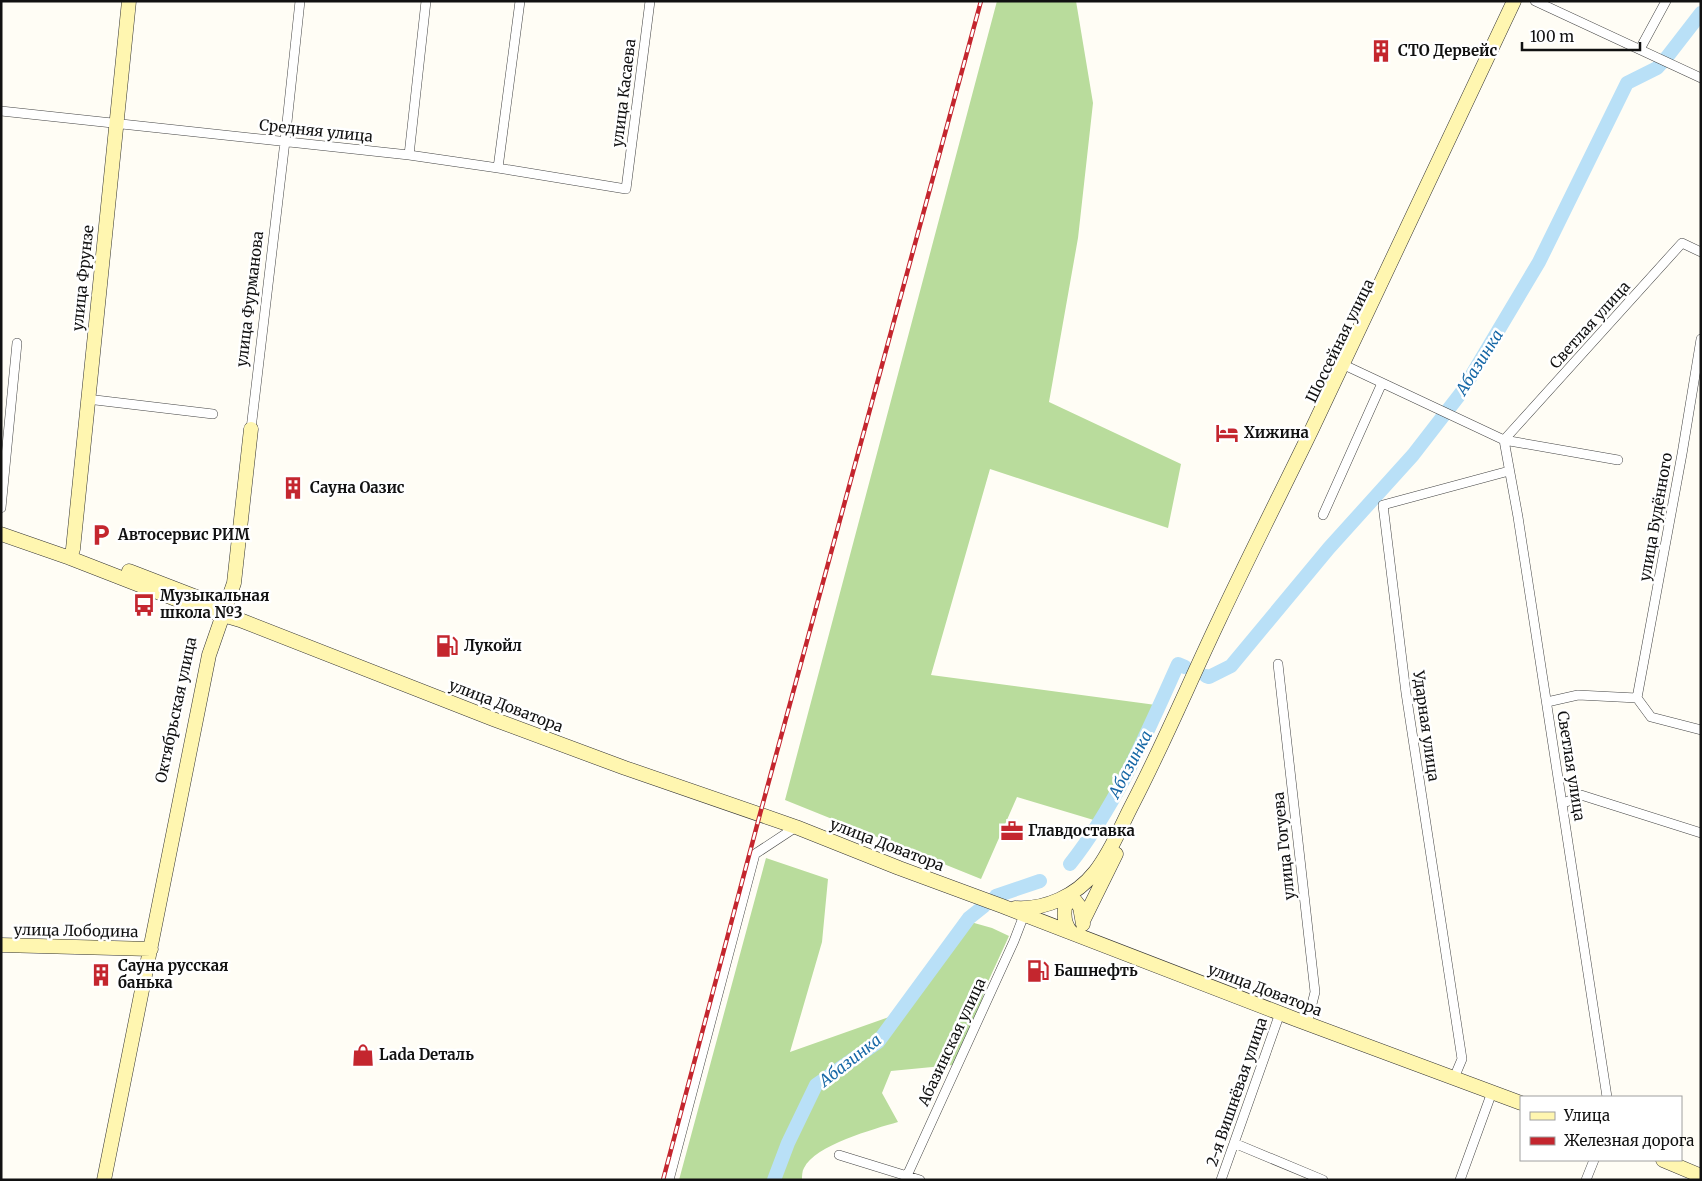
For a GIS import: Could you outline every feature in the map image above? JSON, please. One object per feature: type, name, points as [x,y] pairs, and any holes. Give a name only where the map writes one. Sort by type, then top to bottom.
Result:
[{"type":"main road","name":"улица Фрунзе","points":[[72,553],[129,1]]},
{"type":"main road","name":"Шоссейная улица","points":[[1070,894],[1095,872],[1121,828],[1343,365],[1514,1]]},
{"type":"main road","name":"Шоссейная улица","points":[[1343,365],[1397,261],[1520,1]]},
{"type":"main road","name":"улица Фурманова","points":[[223,610],[234,583],[251,429]]},
{"type":"main road","name":"улица Доватора","points":[[1,524],[72,553],[199,598],[240,620],[510,726],[796,827],[1308,1024],[1520,1103]]},
{"type":"main road","name":"улица Доватора","points":[[1,534],[72,553]]},
{"type":"main road","name":"Октябрьская улица","points":[[104,1180],[199,670],[207,636],[223,610]]},
{"type":"main road","name":"Шоссейная улица","points":[[1083,921],[1116,852],[1121,828]]},
{"type":"main road","points":[[1002,906],[1034,903],[1070,894]]},
{"type":"main road","points":[[1070,894],[1080,907],[1086,932],[1096,943]]},
{"type":"main road","points":[[1070,894],[1066,902],[1064,915],[1065,922],[1071,932]]},
{"type":"main road","name":"улица Лободина","points":[[1,945],[147,949]]},
{"type":"main road","name":"Октябрьская улица","points":[[99,1180],[147,949]]},
{"type":"main road","points":[[1665,1161],[1701,1176]]},
{"type":"street","name":"улица Фурманова","points":[[251,429],[300,1]]},
{"type":"street","points":[[409,155],[426,1]]},
{"type":"street","points":[[498,168],[520,1]]},
{"type":"street","name":"улица Касаева","points":[[626,189],[650,1]]},
{"type":"street","points":[[1535,1],[1701,78]]},
{"type":"street","points":[[1640,49],[1666,1]]},
{"type":"street","name":"Средняя улица","points":[[1,111],[116,125],[409,155],[626,189]]},
{"type":"street","name":"Светлая улица","points":[[1608,1096],[1547,702],[1504,440],[1682,243],[1701,252]]},
{"type":"street","name":"улица Будённого","points":[[1636,698],[1697,389],[1701,339]]},
{"type":"street","points":[[1,508],[17,342]]},
{"type":"street","points":[[1343,365],[1504,440],[1618,460]]},
{"type":"street","points":[[1323,515],[1382,383]]},
{"type":"street","points":[[87,399],[213,414]]},
{"type":"street","name":"Ударная улица","points":[[1454,1078],[1462,1059],[1406,694],[1383,505],[1510,471]]},
{"type":"street","name":"улица Гогуева","points":[[1278,664],[1314,992],[1308,1024]]},
{"type":"street","points":[[1547,702],[1578,695],[1636,698],[1650,717],[1701,730]]},
{"type":"street","points":[[1562,804],[1581,795],[1701,833]]},
{"type":"street","points":[[669,1180],[755,854],[796,827]]},
{"type":"street","name":"Абазинская улица","points":[[905,1177],[1014,941],[1024,915]]},
{"type":"street","name":"2-я Вишнёвая улица","points":[[1221,1180],[1280,1013]]},
{"type":"street","points":[[1460,1180],[1492,1092]]},
{"type":"street","points":[[1234,1143],[1323,1180]]},
{"type":"street","points":[[839,1155],[905,1177],[920,1180]]},
{"type":"street","points":[[1586,1180],[1594,1161]]},
{"type":"green space","points":[[997,1],[1076,1],[1093,103],[1078,238],[1049,402],[1181,464],[1168,528],[990,469],[931,675],[1156,705],[1097,821],[1017,797],[981,879],[785,800]]},
{"type":"green space","points":[[766,858],[828,879],[822,942],[790,1052],[889,1017],[935,960],[960,919],[992,928],[1009,936],[986,986],[973,1030],[953,1065],[891,1071],[882,1093],[898,1122],[846,1139],[820,1152],[804,1168],[802,1180],[679,1180]]},
{"type":"waterway","name":"Абазинка","points":[[1206,676],[1209,677],[1231,666],[1329,548],[1413,455],[1461,393],[1539,262],[1627,83],[1657,68],[1701,13]]},
{"type":"waterway","name":"Абазинка","points":[[1070,864],[1117,793],[1143,742],[1178,664],[1185,667]]},
{"type":"waterway","name":"Абазинка","points":[[996,896],[1040,881]]},
{"type":"waterway","name":"Абазинка","points":[[774,1180],[788,1143],[816,1085],[878,1042],[969,918],[984,906]]},
{"type":"railway","points":[[663,1180],[760,814],[981,1]]},
{"type":"place","name":"СТО Дервейс","points":[[1381,51]]},
{"type":"place","name":"Хижина","points":[[1227,433]]},
{"type":"place","name":"Сауна Оазис","points":[[293,488]]},
{"type":"place","name":"Автосервис РИМ","points":[[101,535]]},
{"type":"place","name":"Музыкальная школа №3","points":[[144,605]]},
{"type":"place","name":"Лукойл","points":[[447,646]]},
{"type":"place","name":"Главдоставка","points":[[1012,831]]},
{"type":"place","name":"Башнефть","points":[[1038,971]]},
{"type":"place","name":"Сауна русская банька","points":[[101,975]]},
{"type":"place","name":"Lada Dеталь","points":[[363,1055]]}]
